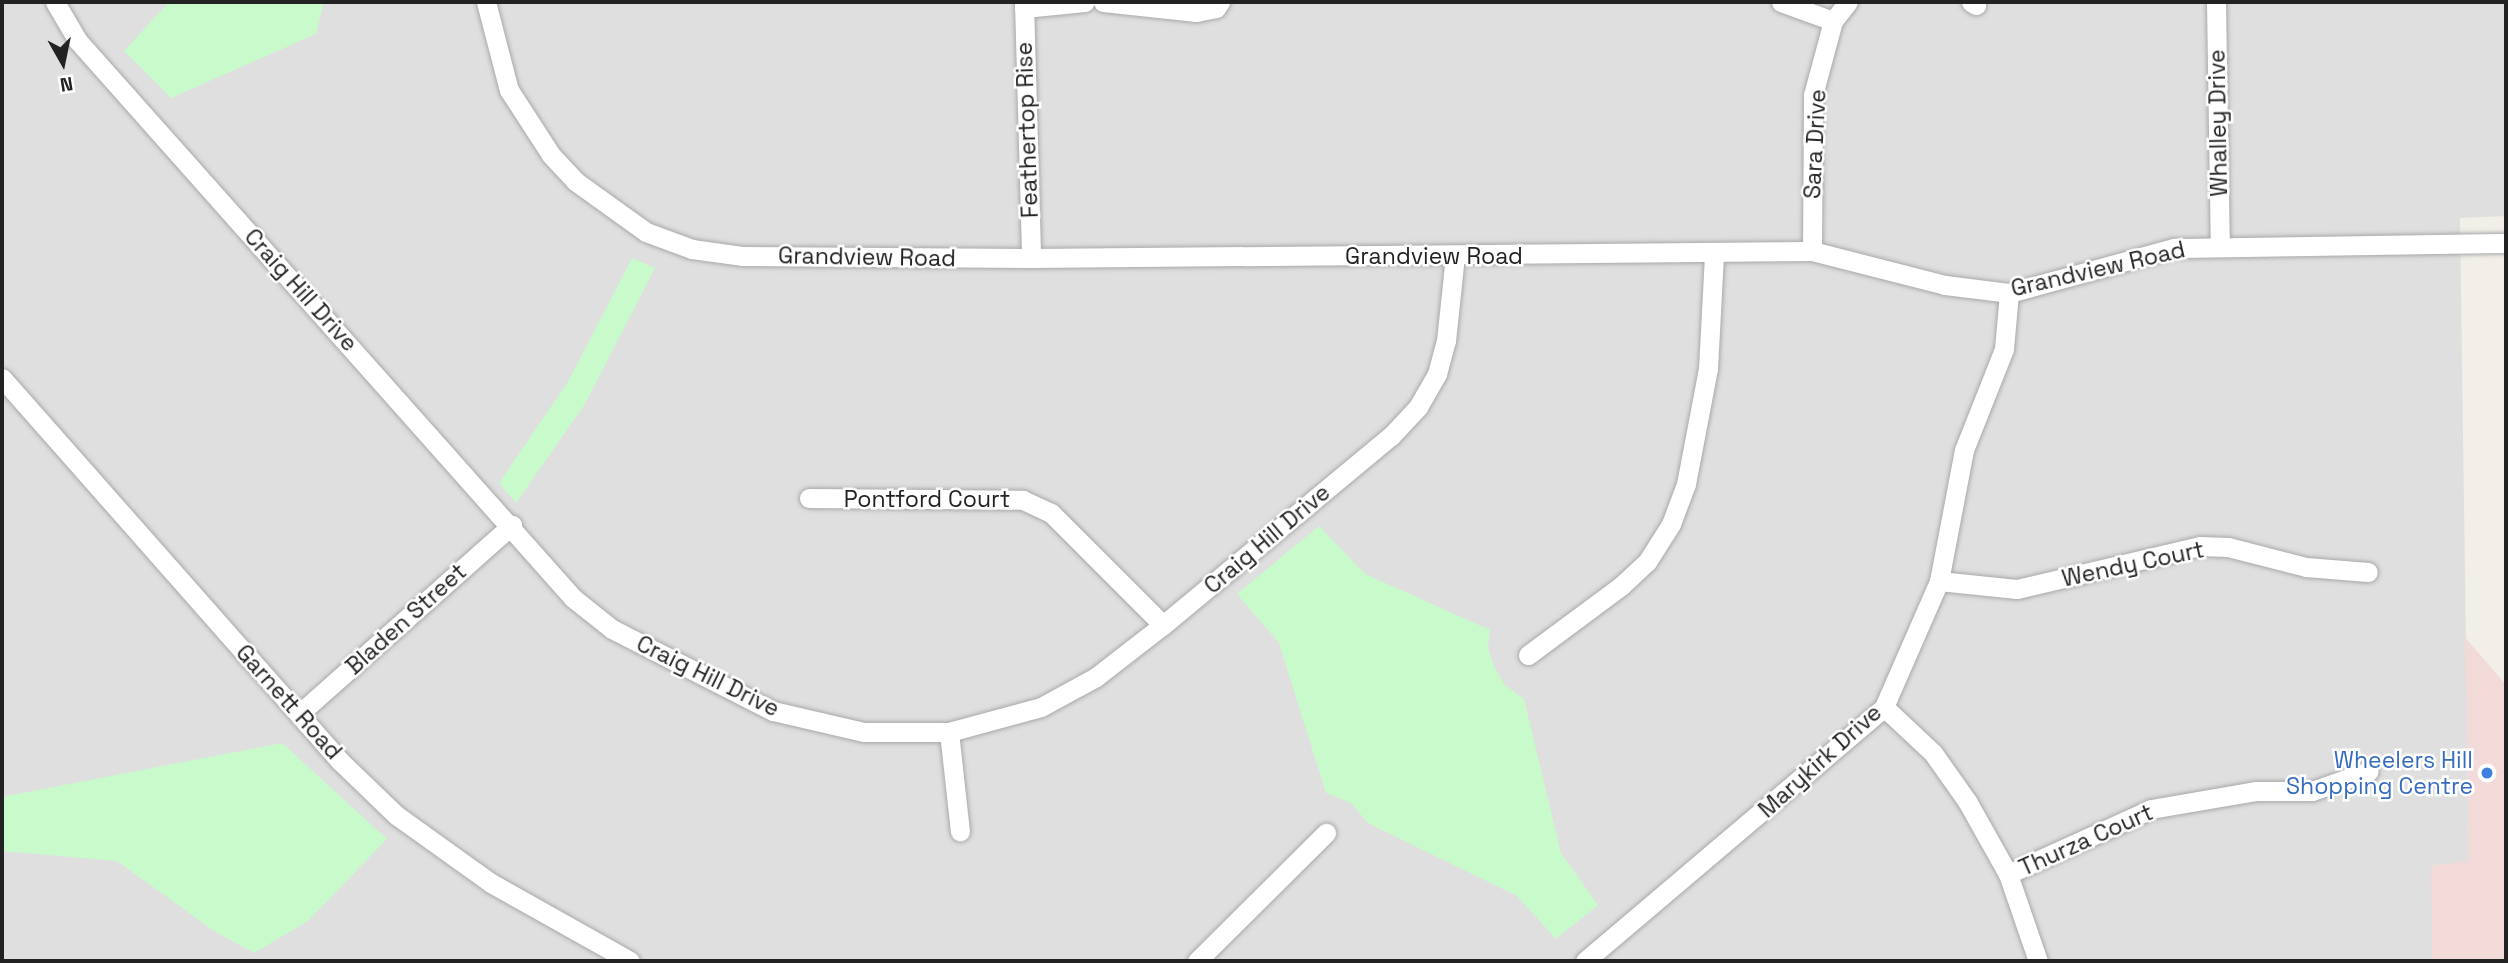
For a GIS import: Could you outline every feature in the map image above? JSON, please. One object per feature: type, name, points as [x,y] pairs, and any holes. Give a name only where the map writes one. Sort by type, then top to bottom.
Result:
[{"type":"street","name":"Craig Hill Drive","points":[[55,2],[78,41],[512,525],[573,597],[612,629],[773,711],[864,732],[949,732],[1051,702],[1096,677],[1163,625],[1391,436],[1418,407],[1437,374],[1446,341],[1455,256]]},
{"type":"street","name":"Grandview Road","points":[[486,2],[509,90],[528,123],[575,181],[646,232],[692,249],[743,256],[1031,258],[1714,254],[1812,251],[1945,285],[2010,293],[2138,256],[2220,245],[2506,243]]},
{"type":"street","points":[[1024,5],[1085,2]]},
{"type":"street","points":[[1103,2],[1196,12],[1216,8],[1220,2]]},
{"type":"street","points":[[1781,2],[1833,20]]},
{"type":"street","name":"Sara Drive","points":[[1812,251],[1813,95],[1833,20],[1848,2]]},
{"type":"street","name":"Whalley Drive","points":[[2216,2],[2220,245]]},
{"type":"street","name":"Feathertop Rise","points":[[1024,5],[1031,258]]},
{"type":"street","points":[[1528,655],[1621,586],[1647,562],[1671,524],[1686,484],[1708,369],[1714,254]]},
{"type":"street","name":"Marykirk Drive","points":[[1585,961],[1884,707],[1939,580],[1964,450],[2004,349],[2010,293]]},
{"type":"street","name":"Garnett Road","points":[[2,378],[340,761],[433,843],[491,883],[630,961]]},
{"type":"street","name":"Pontford Court","points":[[809,498],[1023,500],[1051,513],[1163,625]]},
{"type":"street","name":"Bladen Street","points":[[299,713],[512,525]]},
{"type":"street","name":"Wendy Court","points":[[1939,580],[2017,589],[2200,546],[2228,547],[2306,568],[2368,572]]},
{"type":"street","points":[[1884,707],[1940,763],[1968,801],[2008,874],[2038,961]]},
{"type":"street","points":[[949,732],[960,831]]},
{"type":"street","name":"Thurza Court","points":[[2008,874],[2151,809],[2256,791],[2312,791],[2370,771]]},
{"type":"street","points":[[1198,961],[1326,833]]},
{"type":"shaded area","points":[[2,2],[2506,2],[2506,216],[2460,218],[2469,862],[2432,866],[2432,961],[2,961]]},
{"type":"shaded area","name":"Wheelers Hill Shopping Centre","points":[[2465,637],[2506,685],[2506,961],[2432,961],[2431,866],[2469,861]]},
{"type":"green space","points":[[169,2],[324,2],[316,34],[171,98],[124,51]]},
{"type":"green space","points":[[632,258],[655,268],[585,404],[516,503],[499,483],[569,380]]},
{"type":"green space","points":[[1319,526],[1365,574],[1490,630],[1488,648],[1495,669],[1505,685],[1524,699],[1561,853],[1598,905],[1556,939],[1517,896],[1368,823],[1351,803],[1326,793],[1279,643],[1237,594]]},
{"type":"green space","points":[[282,743],[387,839],[308,921],[254,953],[214,931],[117,861],[2,851],[2,797]]},
{"type":"place","name":"Wheelers Hill Shopping Centre","points":[[2487,773]]}]
